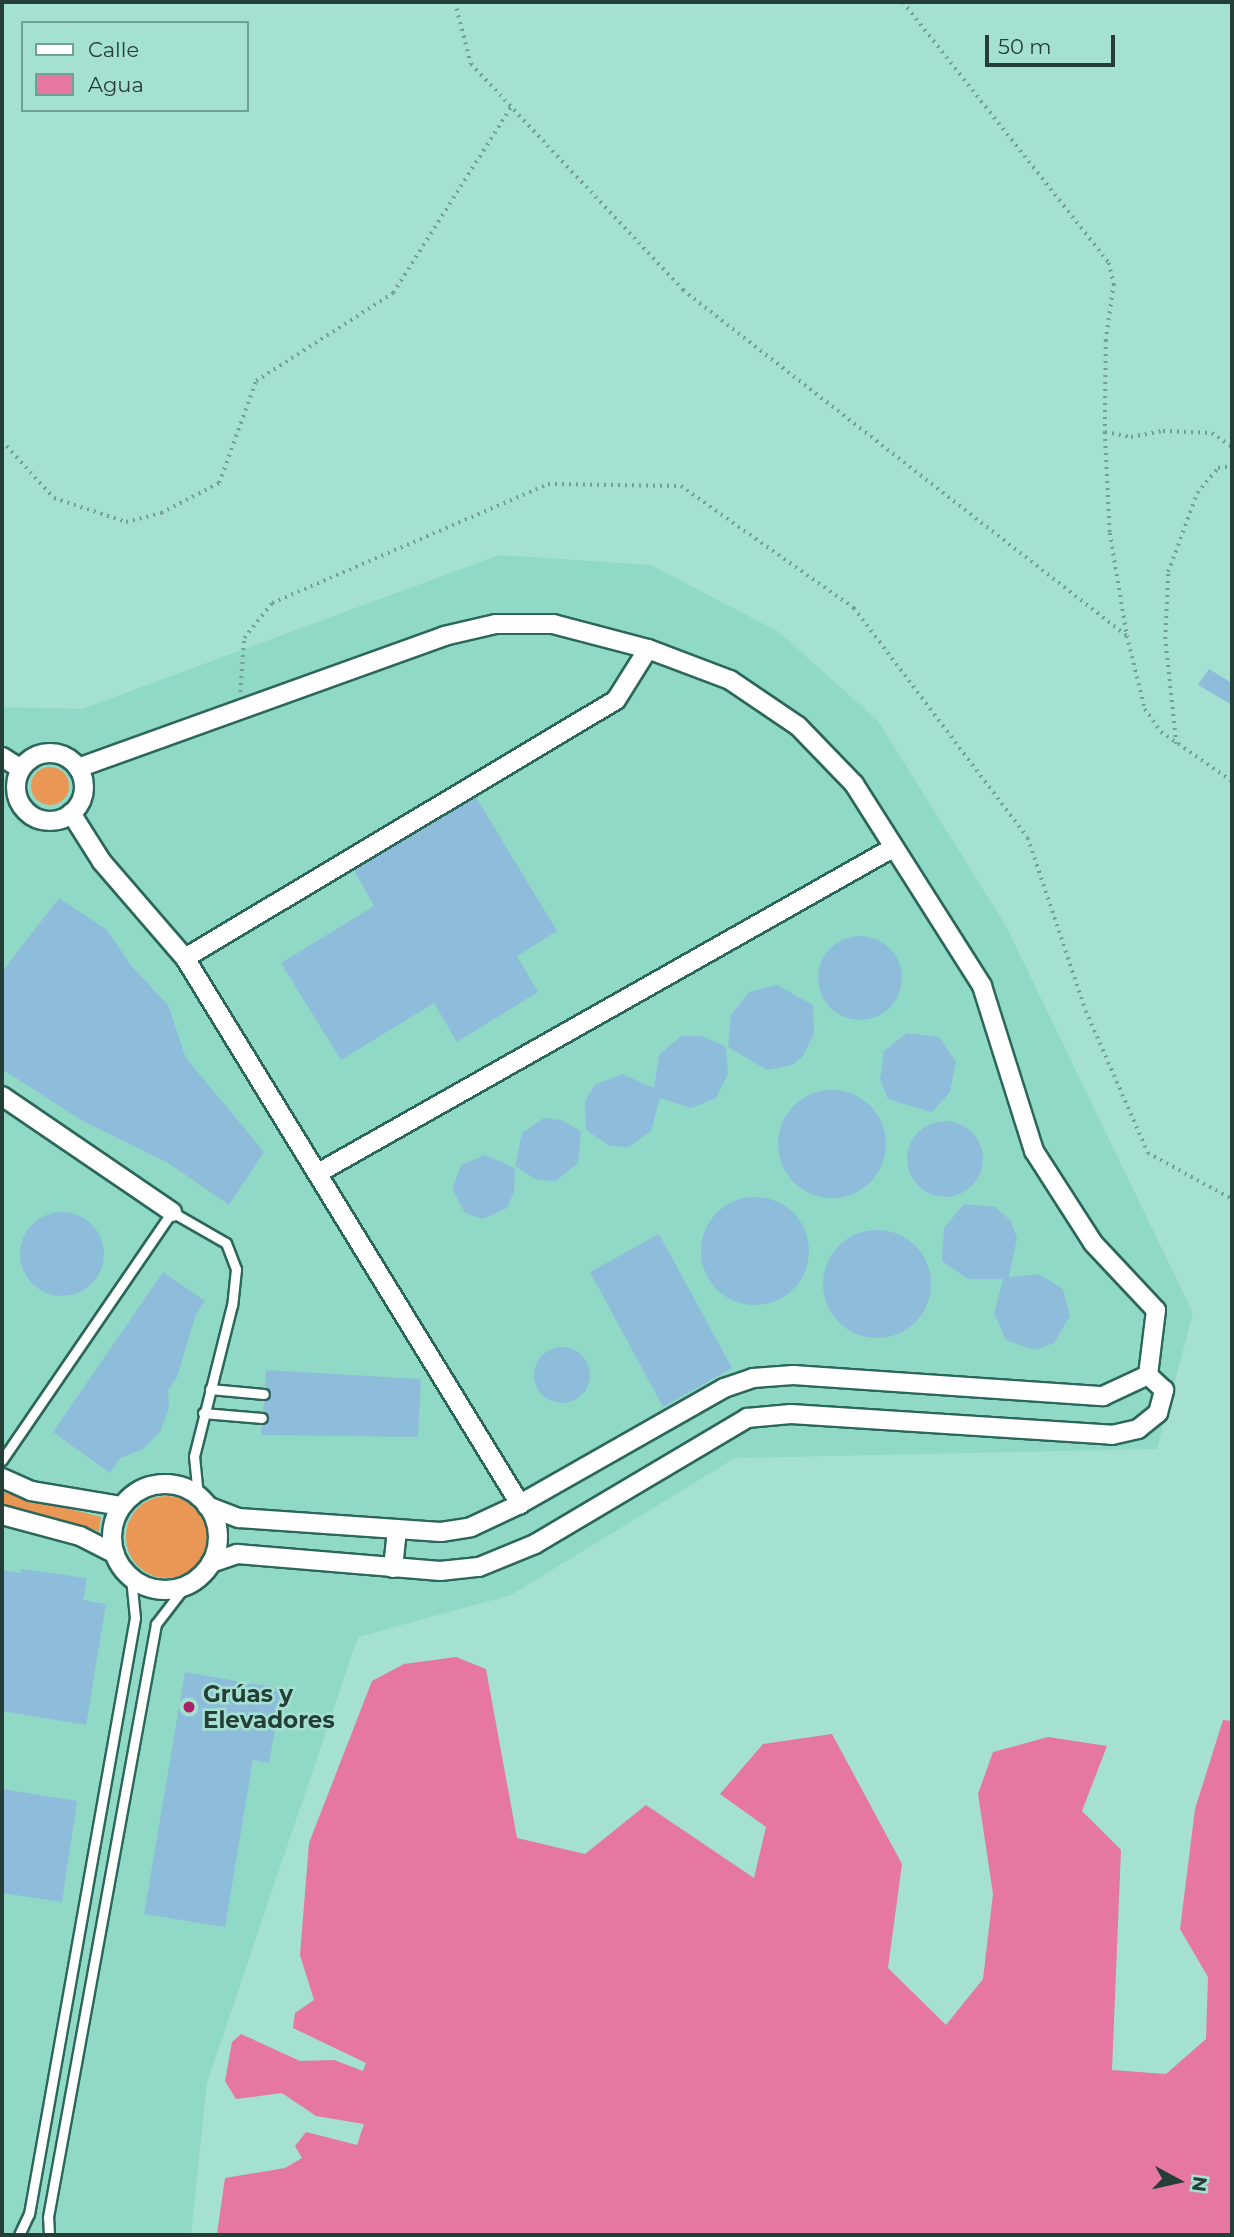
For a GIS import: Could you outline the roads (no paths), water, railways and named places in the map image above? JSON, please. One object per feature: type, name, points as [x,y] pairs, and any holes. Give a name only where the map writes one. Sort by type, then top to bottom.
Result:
[{"type":"street","points":[[78,768],[431,641],[496,624],[553,624],[648,649],[730,680],[798,726],[854,784],[891,849],[982,986],[1034,1152],[1093,1243],[1156,1310],[1148,1374]]},
{"type":"street","points":[[185,958],[616,700],[648,649]]},
{"type":"street","points":[[50,753],[71,760],[78,768],[84,787],[71,813],[41,820],[24,808],[16,789],[21,769],[38,755],[50,753]]},
{"type":"street","points":[[2,757],[21,769]]},
{"type":"street","points":[[71,813],[102,862],[185,958],[520,1504]]},
{"type":"street","points":[[318,1173],[891,849]]},
{"type":"street","points":[[2,1096],[172,1212]]},
{"type":"street","points":[[115,1554],[114,1521],[122,1506],[150,1486],[184,1487],[203,1501],[239,1518],[397,1531],[441,1532],[471,1527],[520,1504],[724,1388],[753,1378],[793,1375],[1103,1396],[1148,1374]]},
{"type":"street","points":[[2,1515],[80,1536],[115,1554],[131,1578],[157,1589],[186,1585],[211,1563],[237,1554],[393,1568],[479,1567],[535,1544],[747,1418],[791,1414],[1112,1435],[1138,1429],[1158,1413],[1164,1390],[1148,1374]]},
{"type":"street","points":[[2,1478],[31,1491],[122,1506]]},
{"type":"street","points":[[203,1501],[217,1534],[211,1563]]},
{"type":"street","points":[[393,1568],[397,1531]]},
{"type":"lane","points":[[2,1460],[172,1212],[226,1243],[236,1269],[232,1305],[194,1456],[203,1501]]},
{"type":"lane","points":[[210,1389],[264,1394]]},
{"type":"lane","points":[[203,1413],[262,1418]]},
{"type":"lane","points":[[19,2235],[29,2214],[135,1618],[131,1578]]},
{"type":"lane","points":[[49,2235],[48,2217],[156,1623],[186,1585]]},
{"type":"water","points":[[456,1657],[486,1669],[517,1838],[585,1854],[646,1805],[754,1878],[766,1827],[720,1794],[763,1744],[832,1734],[902,1864],[888,1968],[946,2025],[983,1979],[993,1894],[978,1794],[993,1752],[1048,1737],[1107,1746],[1082,1811],[1121,1850],[1112,2070],[1166,2074],[1206,2039],[1208,1977],[1180,1929],[1195,1809],[1223,1720],[1232,1721],[1232,2235],[217,2234],[225,2178],[285,2168],[302,2158],[295,2146],[306,2132],[357,2145],[364,2124],[316,2116],[282,2093],[236,2099],[225,2081],[232,2042],[241,2034],[300,2061],[334,2060],[363,2071],[366,2063],[293,2028],[295,2013],[314,2000],[300,1955],[309,1843],[372,1681],[404,1664]]},
{"type":"place","name":"Grúas y Elevadores","points":[[189,1707]]}]
